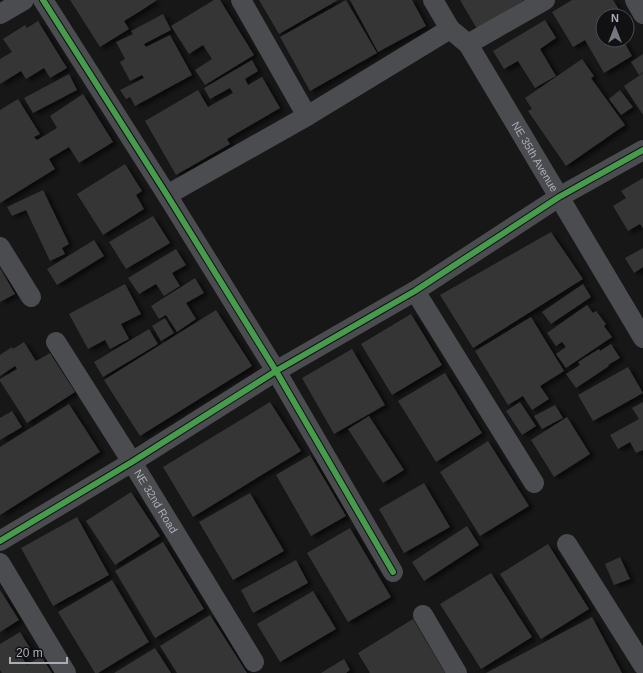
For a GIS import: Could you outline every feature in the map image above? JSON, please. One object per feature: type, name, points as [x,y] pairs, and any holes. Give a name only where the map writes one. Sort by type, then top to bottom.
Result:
[{"type":"street","points":[[0,14],[24,0]]},
{"type":"street","points":[[43,0],[167,195],[276,371],[393,572]]},
{"type":"street","points":[[241,0],[307,116]]},
{"type":"street","name":"NE 35th Avenue","points":[[433,0],[450,30],[468,44],[643,338]]},
{"type":"street","points":[[468,44],[545,0]]},
{"type":"street","points":[[635,0],[643,14]]},
{"type":"street","points":[[167,195],[307,116],[450,30]]},
{"type":"street","points":[[0,541],[132,462],[276,371],[415,291],[559,198],[643,150]]},
{"type":"street","points":[[0,247],[31,297]]},
{"type":"street","points":[[415,291],[534,483]]},
{"type":"street","name":"NE 32nd Road","points":[[56,342],[132,462],[254,662]]},
{"type":"street","points":[[567,544],[643,665]]},
{"type":"street","points":[[0,563],[66,673]]},
{"type":"street","points":[[423,615],[457,673]]},
{"type":"building","points":[[70,0],[157,0],[124,21],[129,29],[100,47]]},
{"type":"building","points":[[214,0],[220,0],[254,55],[205,85],[195,70],[212,59],[203,45],[189,54],[171,26]]},
{"type":"building","points":[[259,0],[338,0],[279,34]]},
{"type":"building","points":[[346,0],[377,53],[310,91],[280,37]]},
{"type":"building","points":[[350,0],[412,0],[426,26],[378,52]]},
{"type":"building","points":[[460,0],[524,0],[477,29]]},
{"type":"building","points":[[572,0],[613,0],[618,8],[595,8],[595,48],[628,48],[632,56],[604,73],[585,40],[573,47],[552,12]]},
{"type":"building","points":[[163,14],[171,30],[144,44],[146,47],[170,35],[192,75],[135,106],[130,97],[126,99],[120,90],[144,78],[142,75],[130,81],[120,62],[125,59],[116,42],[133,34],[131,31]]},
{"type":"building","points":[[545,20],[556,38],[540,49],[556,76],[535,88],[518,61],[504,69],[493,51]]},
{"type":"building","points":[[38,21],[67,68],[50,78],[44,68],[26,79],[21,71],[0,84],[0,59],[12,52],[3,39],[25,25],[27,28]]},
{"type":"building","points":[[643,54],[643,72],[639,75],[631,62]]},
{"type":"building","points":[[582,59],[594,76],[591,78],[625,125],[566,166],[528,111],[532,109],[525,98]]},
{"type":"building","points":[[252,60],[258,71],[245,79],[248,85],[262,77],[280,108],[227,139],[230,144],[176,175],[145,121],[198,90],[208,107],[233,93],[230,88],[210,99],[204,88]]},
{"type":"building","points":[[643,73],[643,115],[624,86]]},
{"type":"building","points":[[69,74],[77,90],[33,113],[24,98]]},
{"type":"building","points":[[620,90],[633,107],[621,115],[609,99]]},
{"type":"building","points":[[83,94],[113,142],[79,163],[69,147],[49,159],[55,169],[0,203],[0,110],[18,99],[40,134],[34,137],[37,140],[57,128],[50,116]]},
{"type":"building","points":[[125,164],[142,191],[136,195],[144,209],[103,235],[77,194]]},
{"type":"building","points":[[643,178],[643,228],[640,224],[628,231],[613,206],[626,198],[621,191]]},
{"type":"building","points":[[43,190],[69,244],[62,248],[65,254],[50,261],[26,210],[12,216],[7,207]]},
{"type":"building","points":[[153,216],[170,243],[126,269],[109,242]]},
{"type":"building","points":[[551,232],[583,279],[473,348],[440,295]]},
{"type":"building","points":[[94,240],[104,256],[57,285],[47,269]]},
{"type":"building","points":[[643,248],[643,267],[634,273],[625,258]]},
{"type":"building","points":[[176,249],[186,265],[172,273],[180,286],[164,296],[156,284],[139,294],[128,278]]},
{"type":"building","points":[[0,268],[15,294],[0,302]]},
{"type":"building","points":[[195,278],[204,293],[186,303],[196,319],[177,332],[166,315],[159,319],[151,306]]},
{"type":"building","points":[[125,284],[141,314],[121,324],[129,339],[110,349],[105,340],[88,349],[69,314]]},
{"type":"building","points":[[583,284],[591,297],[551,324],[542,312]]},
{"type":"building","points":[[587,305],[593,313],[596,311],[606,324],[604,326],[612,337],[566,368],[556,354],[566,347],[562,342],[556,346],[547,333]]},
{"type":"building","points":[[216,310],[252,366],[140,436],[104,380]]},
{"type":"building","points":[[411,314],[442,365],[392,395],[361,344]]},
{"type":"building","points":[[531,317],[564,371],[540,386],[549,399],[532,410],[523,396],[508,405],[475,351]]},
{"type":"building","points":[[165,318],[174,333],[161,341],[152,326]]},
{"type":"building","points":[[149,329],[158,344],[103,377],[94,362]]},
{"type":"building","points":[[24,342],[36,361],[50,353],[75,392],[27,423],[0,381],[0,379],[17,369],[15,366],[0,376],[0,355],[12,347],[13,349]]},
{"type":"building","points":[[611,344],[620,358],[576,388],[566,374],[580,365],[578,362],[599,349],[600,351]]},
{"type":"building","points":[[352,349],[385,405],[334,434],[302,378]]},
{"type":"building","points":[[628,367],[643,393],[593,421],[578,395]]},
{"type":"building","points":[[445,373],[482,433],[436,462],[398,401]]},
{"type":"building","points":[[270,402],[301,451],[193,517],[163,467]]},
{"type":"building","points":[[520,402],[536,426],[522,435],[506,411]]},
{"type":"building","points":[[643,402],[643,450],[636,453],[630,442],[618,449],[610,435],[639,419],[632,408]]},
{"type":"building","points":[[69,404],[100,452],[0,515],[0,447]]},
{"type":"building","points":[[555,405],[563,418],[542,429],[534,416]]},
{"type":"building","points":[[12,411],[22,427],[0,440],[0,418]]},
{"type":"building","points":[[369,416],[404,470],[383,483],[348,429]]},
{"type":"building","points":[[567,417],[590,454],[554,477],[531,440]]},
{"type":"building","points":[[488,441],[529,506],[480,536],[440,472]]},
{"type":"building","points":[[310,455],[346,516],[311,536],[276,475]]},
{"type":"building","points":[[424,483],[450,527],[404,553],[379,509]]},
{"type":"building","points":[[131,492],[160,536],[115,565],[86,521]]},
{"type":"building","points":[[250,493],[284,551],[233,580],[199,522]]},
{"type":"building","points":[[77,517],[109,575],[53,606],[21,548]]},
{"type":"building","points":[[467,526],[479,545],[424,581],[412,562]]},
{"type":"building","points":[[350,528],[391,597],[348,622],[307,553]]},
{"type":"building","points":[[163,542],[204,609],[155,638],[115,571]]},
{"type":"building","points":[[548,544],[589,609],[541,639],[500,574]]},
{"type":"building","points":[[620,557],[630,579],[614,585],[605,564]]},
{"type":"building","points":[[296,560],[308,583],[253,613],[241,590]]},
{"type":"building","points":[[491,573],[532,637],[481,669],[440,604]]},
{"type":"building","points":[[112,580],[149,642],[98,673],[95,673],[58,612]]},
{"type":"building","points":[[0,590],[19,620],[0,632]]},
{"type":"building","points":[[313,591],[336,629],[280,662],[257,624]]},
{"type":"building","points":[[210,615],[247,673],[177,673],[160,646]]},
{"type":"building","points":[[592,617],[622,673],[486,673]]},
{"type":"building","points":[[413,619],[445,673],[370,673],[358,653]]},
{"type":"building","points":[[20,632],[30,648],[20,654],[27,665],[41,656],[52,673],[2,673],[0,670],[0,644]]},
{"type":"building","points":[[155,648],[171,673],[114,673]]},
{"type":"building","points":[[344,659],[350,670],[346,673],[321,673]]},
{"type":"cycle path","points":[[43,0],[167,195],[276,371],[393,572]]},
{"type":"cycle path","points":[[0,541],[132,462],[276,371],[415,291],[559,197],[643,150]]}]
